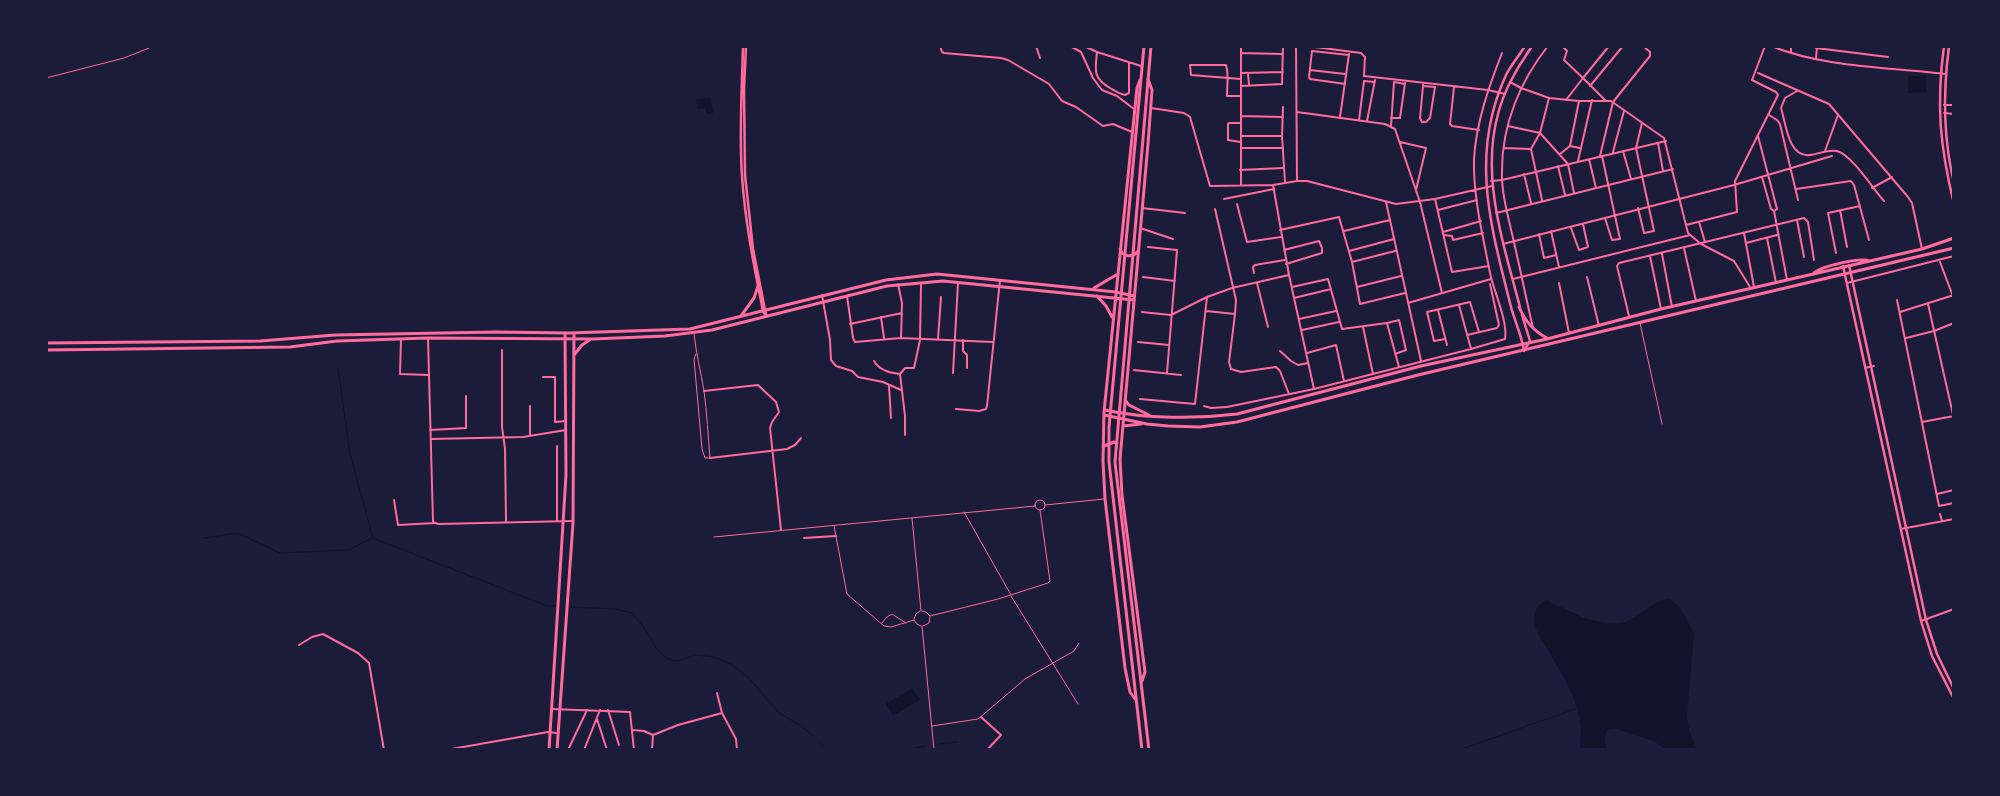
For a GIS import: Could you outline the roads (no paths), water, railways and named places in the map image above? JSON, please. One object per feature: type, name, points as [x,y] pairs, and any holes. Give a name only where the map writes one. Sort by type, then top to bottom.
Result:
[{"type":"main road","points":[[1142,750],[1109,462],[1109,427],[1144,46]]},
{"type":"main road","points":[[1149,750],[1115,462],[1151,46]]},
{"type":"main road","points":[[1142,680],[1146,672],[1122,495],[1121,447],[1152,90],[1148,79]]},
{"type":"main road","points":[[1135,699],[1130,692],[1126,668],[1105,499],[1104,412],[1134,110],[1140,80]]},
{"type":"main road","points":[[1123,417],[1150,415],[1208,417],[1237,414],[1420,366],[1547,339],[1629,319],[1661,309],[1870,261],[1953,238]]},
{"type":"main road","points":[[1120,247],[1122,253],[1128,256],[1136,254],[1138,248]]},
{"type":"main road","points":[[1122,426],[1147,424],[1200,426],[1236,422],[1418,375],[1954,248]]},
{"type":"main road","points":[[1814,273],[1819,269],[1847,262],[1862,259],[1870,261]]},
{"type":"main road","points":[[46,343],[260,340],[335,335],[496,332],[574,333],[690,329],[886,280],[937,274],[1116,292],[1134,298]]},
{"type":"main road","points":[[1091,289],[1103,284],[1117,274]]},
{"type":"main road","points":[[46,350],[290,347],[337,341],[428,338],[593,339],[694,334],[898,284],[922,282],[958,283],[1115,298],[1134,298]]},
{"type":"main road","points":[[741,317],[754,298],[758,286]]},
{"type":"main road","points":[[1097,296],[1106,306],[1113,320]]},
{"type":"main road","points":[[1519,307],[1527,323],[1547,339]]},
{"type":"main road","points":[[549,750],[564,521],[566,430],[565,333]]},
{"type":"main road","points":[[557,750],[573,521],[574,333]]},
{"type":"main road","points":[[574,355],[582,344],[593,339]]},
{"type":"main road","points":[[1124,400],[1150,415]]},
{"type":"main road","points":[[1104,412],[1147,424]]},
{"type":"main road","points":[[1104,446],[1114,442],[1118,443],[1121,447]]},
{"type":"street","points":[[46,78],[124,58],[154,46]]},
{"type":"street","points":[[745,46],[742,149],[750,249],[766,316]]},
{"type":"street","points":[[940,46],[944,53],[1008,60],[1049,84],[1062,101],[1076,107],[1103,126],[1111,124],[1132,132]]},
{"type":"street","points":[[1036,46],[1040,58]]},
{"type":"street","points":[[1070,46],[1081,52],[1093,78],[1102,90],[1115,95],[1134,110]]},
{"type":"street","points":[[1084,46],[1142,66]]},
{"type":"street","points":[[1241,46],[1240,170],[1242,185]]},
{"type":"street","points":[[1241,86],[1281,84],[1283,46]]},
{"type":"street","points":[[1296,46],[1296,180]]},
{"type":"street","points":[[1307,46],[1362,54],[1365,60],[1364,76],[1488,90],[1505,94]]},
{"type":"street","points":[[1524,351],[1523,343],[1514,321],[1498,255],[1487,204],[1486,187],[1487,142],[1494,108],[1506,74],[1525,46]]},
{"type":"street","points":[[1524,351],[1530,342],[1503,244],[1491,180],[1492,142],[1500,107],[1510,82],[1532,46]]},
{"type":"street","points":[[1534,330],[1506,209],[1502,180],[1504,148],[1508,126],[1521,88],[1531,68],[1548,46]]},
{"type":"street","points":[[1562,46],[1567,51],[1564,60],[1605,100]]},
{"type":"street","points":[[1566,100],[1609,46]]},
{"type":"street","points":[[1590,86],[1623,46]]},
{"type":"street","points":[[1605,218],[1611,239],[1614,241],[1620,238],[1601,156],[1613,102],[1650,56],[1650,52],[1643,46]]},
{"type":"street","points":[[1685,225],[1736,213],[1734,185],[1736,178],[1778,94],[1751,79],[1765,46]]},
{"type":"street","points":[[1771,46],[1816,59],[1869,67],[1945,74]]},
{"type":"street","points":[[1791,46],[1791,53]]},
{"type":"street","points":[[1944,46],[1939,113],[1945,169],[1954,204]]},
{"type":"street","points":[[1949,46],[1945,74],[1944,113],[1950,168],[1954,183]]},
{"type":"street","points":[[1816,59],[1816,47],[1888,57]]},
{"type":"street","points":[[1340,117],[1345,84],[1346,74],[1349,55],[1312,51],[1309,78],[1345,84]]},
{"type":"street","points":[[1097,52],[1095,70],[1097,77],[1102,83],[1120,94],[1125,95],[1128,93],[1129,63]]},
{"type":"street","points":[[1241,53],[1282,54]]},
{"type":"street","points":[[1204,406],[1211,408],[1227,407],[1314,389],[1500,342],[1505,338],[1491,279],[1477,200],[1475,153],[1488,90],[1502,53]]},
{"type":"street","points":[[1241,79],[1227,78],[1190,75],[1190,65],[1226,65],[1227,78],[1228,96],[1241,96]]},
{"type":"street","points":[[1310,70],[1346,74]]},
{"type":"street","points":[[1248,72],[1249,86]]},
{"type":"street","points":[[1241,73],[1282,72]]},
{"type":"street","points":[[1758,73],[1829,104],[1906,193],[1912,203],[1922,248]]},
{"type":"street","points":[[1358,120],[1364,81],[1374,81],[1368,121]]},
{"type":"street","points":[[1391,118],[1400,118],[1405,84],[1394,82],[1391,118],[1391,126]]},
{"type":"street","points":[[1510,82],[1549,98],[1613,102],[1666,141],[1685,225],[1690,235],[1700,244],[1734,261],[1752,288]]},
{"type":"street","points":[[1423,84],[1435,88],[1430,118],[1426,122],[1422,122],[1420,118],[1423,84]]},
{"type":"street","points":[[1454,87],[1451,126],[1479,130]]},
{"type":"street","points":[[1797,91],[1786,98],[1782,105],[1792,146],[1802,155],[1809,156],[1837,151],[1846,156],[1884,201]]},
{"type":"street","points":[[1542,200],[1531,149],[1540,133],[1549,98]]},
{"type":"street","points":[[1578,161],[1592,100]]},
{"type":"street","points":[[1560,154],[1570,146],[1580,101]]},
{"type":"street","points":[[1944,105],[1954,105]]},
{"type":"street","points":[[1283,107],[1282,148],[1285,182]]},
{"type":"street","points":[[1150,108],[1184,113],[1190,117],[1210,186],[1273,185],[1296,180],[1312,182],[1396,204],[1420,202],[1492,186]]},
{"type":"street","points":[[1613,153],[1624,111]]},
{"type":"street","points":[[1297,112],[1368,121],[1391,126],[1395,129],[1420,202],[1442,293]]},
{"type":"street","points":[[1944,113],[1954,114]]},
{"type":"street","points":[[1769,115],[1780,124],[1798,200]]},
{"type":"street","points":[[1825,152],[1838,115]]},
{"type":"street","points":[[1241,116],[1283,117]]},
{"type":"street","points":[[1241,123],[1228,124],[1228,140],[1241,142]]},
{"type":"street","points":[[1638,208],[1644,233],[1654,231],[1636,148],[1642,123]]},
{"type":"street","points":[[1508,126],[1540,133],[1568,164],[1574,193]]},
{"type":"street","points":[[1758,135],[1777,209],[1774,211],[1787,280]]},
{"type":"street","points":[[1241,136],[1282,136]]},
{"type":"street","points":[[1491,180],[1502,180],[1666,141]]},
{"type":"street","points":[[1400,142],[1426,148],[1416,190]]},
{"type":"street","points":[[1658,143],[1663,171]]},
{"type":"street","points":[[1570,146],[1580,148]]},
{"type":"street","points":[[1241,148],[1282,148]]},
{"type":"street","points":[[1504,148],[1531,149]]},
{"type":"street","points":[[1624,151],[1631,179]]},
{"type":"street","points":[[1503,244],[1734,185],[1832,156]]},
{"type":"street","points":[[1589,159],[1596,188]]},
{"type":"street","points":[[1558,166],[1565,194]]},
{"type":"street","points":[[1240,170],[1283,168]]},
{"type":"street","points":[[1496,213],[1565,194],[1673,169]]},
{"type":"street","points":[[1524,174],[1531,203]]},
{"type":"street","points":[[1762,177],[1770,209],[1774,211]]},
{"type":"street","points":[[1872,188],[1892,177]]},
{"type":"street","points":[[1796,189],[1850,180],[1854,185],[1869,240]]},
{"type":"street","points":[[1273,185],[1288,275],[1314,389]]},
{"type":"street","points":[[1224,199],[1274,188]]},
{"type":"street","points":[[1435,199],[1453,273],[1489,266]]},
{"type":"street","points":[[1437,210],[1477,200]]},
{"type":"street","points":[[1386,202],[1422,362]]},
{"type":"street","points":[[1237,204],[1247,242],[1281,237]]},
{"type":"street","points":[[1836,253],[1828,214],[1860,206]]},
{"type":"street","points":[[1142,208],[1185,213]]},
{"type":"street","points":[[1215,209],[1236,300],[1229,362],[1231,369],[1241,372],[1276,367],[1280,371],[1289,394]]},
{"type":"street","points":[[1840,210],[1847,247]]},
{"type":"street","points":[[748,216],[764,311]]},
{"type":"street","points":[[1280,230],[1339,217],[1352,262],[1361,304],[1405,293]]},
{"type":"street","points":[[1629,319],[1618,265],[1804,218],[1807,220],[1814,260]]},
{"type":"street","points":[[1344,231],[1390,220]]},
{"type":"street","points":[[1796,220],[1804,257]]},
{"type":"street","points":[[1443,234],[1481,221]]},
{"type":"street","points":[[1699,222],[1705,242]]},
{"type":"street","points":[[1570,226],[1579,250],[1588,247],[1583,224]]},
{"type":"street","points":[[1140,228],[1173,239]]},
{"type":"street","points":[[1551,231],[1559,267]]},
{"type":"street","points":[[1443,234],[1452,236],[1453,240],[1483,233]]},
{"type":"street","points":[[1744,233],[1752,288]]},
{"type":"street","points":[[1539,234],[1544,258],[1556,255]]},
{"type":"street","points":[[1513,279],[1690,235]]},
{"type":"street","points":[[1746,243],[1778,235]]},
{"type":"street","points":[[1767,238],[1776,282]]},
{"type":"street","points":[[1349,251],[1394,239]]},
{"type":"street","points":[[1284,250],[1319,241],[1322,248],[1322,254],[1286,264]]},
{"type":"street","points":[[1148,247],[1177,250],[1167,373]]},
{"type":"street","points":[[1684,248],[1696,302]]},
{"type":"street","points":[[1352,262],[1396,250]]},
{"type":"street","points":[[1662,254],[1672,307]]},
{"type":"street","points":[[1650,256],[1661,309]]},
{"type":"street","points":[[1847,283],[1954,256]]},
{"type":"street","points":[[1254,273],[1253,267],[1255,265],[1286,260]]},
{"type":"street","points":[[1940,261],[1954,299]]},
{"type":"street","points":[[1848,265],[1872,366],[1926,620],[1936,654],[1954,688]]},
{"type":"street","points":[[1843,266],[1921,621],[1932,656],[1954,699]]},
{"type":"street","points":[[1142,312],[1171,315],[1207,297],[1232,288],[1288,275]]},
{"type":"street","points":[[1357,287],[1402,276]]},
{"type":"street","points":[[970,285],[971,277]]},
{"type":"street","points":[[1143,277],[1174,281]]},
{"type":"street","points":[[1587,277],[1599,326]]},
{"type":"street","points":[[1292,287],[1327,279],[1339,322],[1344,330],[1398,320],[1406,350],[1395,354]]},
{"type":"street","points":[[1408,303],[1491,279]]},
{"type":"street","points":[[956,409],[979,411],[986,409],[1000,280]]},
{"type":"street","points":[[905,435],[905,416],[900,374],[905,368],[914,368],[920,340],[922,282]]},
{"type":"street","points":[[953,373],[958,283]]},
{"type":"street","points":[[1257,283],[1268,327]]},
{"type":"street","points":[[1559,283],[1569,333]]},
{"type":"street","points":[[898,284],[902,312],[901,338]]},
{"type":"street","points":[[1467,335],[1500,326],[1490,284]]},
{"type":"street","points":[[1294,298],[1331,289]]},
{"type":"street","points":[[1900,312],[1953,295]]},
{"type":"street","points":[[822,296],[831,360],[836,366],[852,372],[858,377],[881,382],[901,390]]},
{"type":"street","points":[[847,296],[850,324],[855,342],[901,338],[993,342]]},
{"type":"street","points":[[1140,399],[1195,404],[1207,297]]},
{"type":"street","points":[[938,339],[941,298]]},
{"type":"street","points":[[1898,300],[1939,506],[1954,503]]},
{"type":"street","points":[[1445,339],[1434,341],[1427,312],[1470,302],[1479,332]]},
{"type":"street","points":[[1459,304],[1471,349]]},
{"type":"street","points":[[1922,422],[1954,417],[1928,304]]},
{"type":"street","points":[[1438,310],[1446,345]]},
{"type":"street","points":[[1206,311],[1235,314]]},
{"type":"street","points":[[1299,319],[1337,311]]},
{"type":"street","points":[[850,324],[902,312]]},
{"type":"street","points":[[881,317],[884,338]]},
{"type":"street","points":[[1302,330],[1339,322]]},
{"type":"street","points":[[1387,322],[1399,368]]},
{"type":"street","points":[[1640,323],[1662,424]]},
{"type":"street","points":[[1905,338],[1934,331],[1954,323]]},
{"type":"street","points":[[1363,327],[1373,374]]},
{"type":"street","points":[[496,332],[496,338]]},
{"type":"street","points":[[694,334],[704,391],[710,458]]},
{"type":"street","points":[[428,338],[434,522]]},
{"type":"street","points":[[400,339],[400,374],[429,375]]},
{"type":"street","points":[[963,340],[963,350],[967,355],[967,368]]},
{"type":"street","points":[[162,342],[162,349]]},
{"type":"street","points":[[1138,342],[1169,346]]},
{"type":"street","points":[[1307,353],[1336,345],[1344,381]]},
{"type":"street","points":[[502,350],[502,427],[504,437],[506,521]]},
{"type":"street","points":[[1280,351],[1291,362],[1298,365],[1308,363]]},
{"type":"street","points":[[696,354],[694,359],[705,458],[774,452],[791,448],[801,438]]},
{"type":"street","points":[[874,361],[881,369],[900,374]]},
{"type":"street","points":[[1865,368],[1872,366]]},
{"type":"street","points":[[1134,370],[1181,375]]},
{"type":"street","points":[[543,377],[555,377],[555,422],[566,421]]},
{"type":"street","points":[[704,391],[754,384],[763,388],[780,409],[771,424],[781,530]]},
{"type":"street","points":[[889,386],[891,418]]},
{"type":"street","points":[[430,430],[466,428],[466,396]]},
{"type":"street","points":[[530,406],[530,436]]},
{"type":"street","points":[[430,439],[530,436],[566,430]]},
{"type":"street","points":[[557,446],[557,521]]},
{"type":"street","points":[[1887,467],[1893,466]]},
{"type":"street","points":[[1936,494],[1954,490]]},
{"type":"street","points":[[1040,510],[1044,509],[1046,505],[1105,499]]},
{"type":"street","points":[[394,500],[398,525],[434,522],[573,521]]},
{"type":"street","points":[[1036,506],[1039,500],[1044,501],[1046,505]]},
{"type":"street","points":[[714,537],[1036,506],[1040,510],[1050,581],[1043,586],[930,616]]},
{"type":"street","points":[[964,512],[1011,595],[1078,704]]},
{"type":"street","points":[[1940,514],[1942,522]]},
{"type":"street","points":[[912,518],[921,611]]},
{"type":"street","points":[[1901,530],[1954,519]]},
{"type":"street","points":[[834,526],[847,594],[881,624],[891,628],[914,620]]},
{"type":"street","points":[[804,538],[836,536]]},
{"type":"street","points":[[1921,621],[1954,609]]},
{"type":"street","points":[[914,620],[916,614],[921,611],[926,612],[930,616]]},
{"type":"street","points":[[881,624],[887,616],[892,614],[906,623]]},
{"type":"street","points":[[914,620],[922,626],[929,623],[930,616]]},
{"type":"street","points":[[922,626],[934,750]]},
{"type":"street","points":[[299,645],[317,635],[323,634],[358,653],[369,664],[384,750]]},
{"type":"street","points":[[932,726],[974,721],[1025,679],[1074,651],[1079,643]]},
{"type":"street","points":[[717,693],[722,713],[735,735],[737,750]]},
{"type":"street","points":[[552,709],[630,712],[634,750]]},
{"type":"street","points":[[568,750],[587,710]]},
{"type":"street","points":[[584,750],[600,710]]},
{"type":"street","points":[[608,710],[619,745]]},
{"type":"street","points":[[632,730],[644,731],[653,735],[678,725],[722,713]]},
{"type":"street","points":[[981,717],[1001,735],[987,750]]},
{"type":"street","points":[[597,718],[608,750]]},
{"type":"street","points":[[446,750],[551,732],[558,734]]},
{"type":"street","points":[[652,750],[653,735]]},
{"type":"waterway","points":[[338,368],[350,454],[373,538],[547,606],[556,606]]},
{"type":"waterway","points":[[204,538],[238,533],[280,553],[349,550],[372,538]]},
{"type":"waterway","points":[[570,607],[615,609],[632,613],[643,626],[658,651],[668,659],[677,661],[695,655],[714,657],[731,664],[749,678],[778,712],[812,735]]},
{"type":"waterway","points":[[1459,750],[1578,708]]},
{"type":"waterway","points":[[818,741],[827,750]]},
{"type":"waterway","points":[[940,744],[957,742]]},
{"type":"waterway","points":[[906,750],[926,746]]}]
